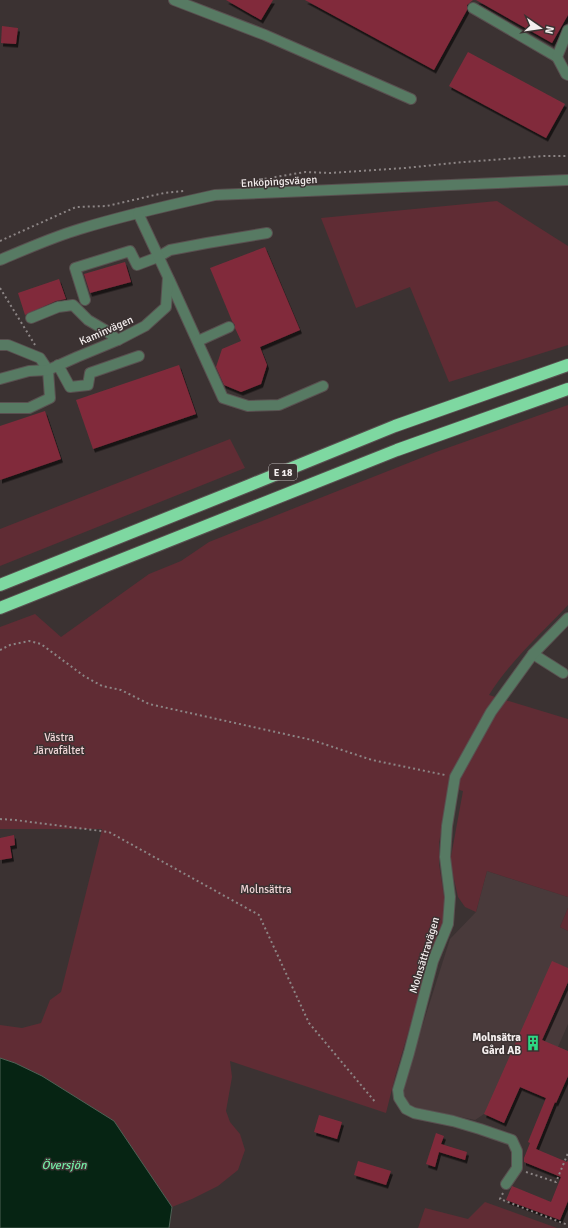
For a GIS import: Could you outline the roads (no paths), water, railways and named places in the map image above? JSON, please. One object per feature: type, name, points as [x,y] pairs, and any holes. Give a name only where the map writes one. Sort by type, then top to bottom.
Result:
[{"type":"highway","name":"E 18","points":[[0,585],[395,426],[568,365]]},
{"type":"highway","name":"E 18","points":[[0,608],[397,450],[568,389]]},
{"type":"street","points":[[174,0],[265,35],[411,99]]},
{"type":"street","points":[[473,8],[557,57],[568,75]]},
{"type":"street","points":[[557,57],[568,30]]},
{"type":"street","name":"Enköpingsvägen","points":[[0,260],[79,229],[167,205],[215,196],[568,180]]},
{"type":"street","points":[[138,213],[223,398],[248,406],[279,405],[323,386]]},
{"type":"street","points":[[85,300],[74,268],[130,251],[137,265],[158,257],[170,250],[267,233]]},
{"type":"street","name":"Kaminvägen","points":[[0,379],[29,371],[48,370],[118,340],[145,326],[166,307],[168,277]]},
{"type":"street","points":[[31,318],[58,307],[73,305],[88,320],[118,340]]},
{"type":"street","points":[[198,341],[229,326]]},
{"type":"street","points":[[0,345],[8,345],[40,358],[48,370],[50,398],[29,408],[0,408]]},
{"type":"street","points":[[58,366],[70,387],[88,385],[90,373],[139,356]]},
{"type":"street","name":"Molnsättravägen","points":[[506,1184],[517,1168],[517,1151],[512,1140],[453,1121],[406,1109],[399,1098],[398,1090],[433,961],[448,924],[450,897],[445,857],[446,826],[456,778],[491,712],[532,654],[568,618]]},
{"type":"street","points":[[532,654],[563,673]]},
{"type":"water","name":"Översjön","points":[[0,1058],[15,1063],[42,1076],[114,1121],[172,1207],[169,1228],[0,1228]]},
{"type":"place","name":"Molnsätra Gård AB","points":[[533,1043]]},
{"type":"park label","name":"Västra Järvafältet","points":[[59,743]]},
{"type":"park label","name":"Molnsättra","points":[[266,889]]}]
